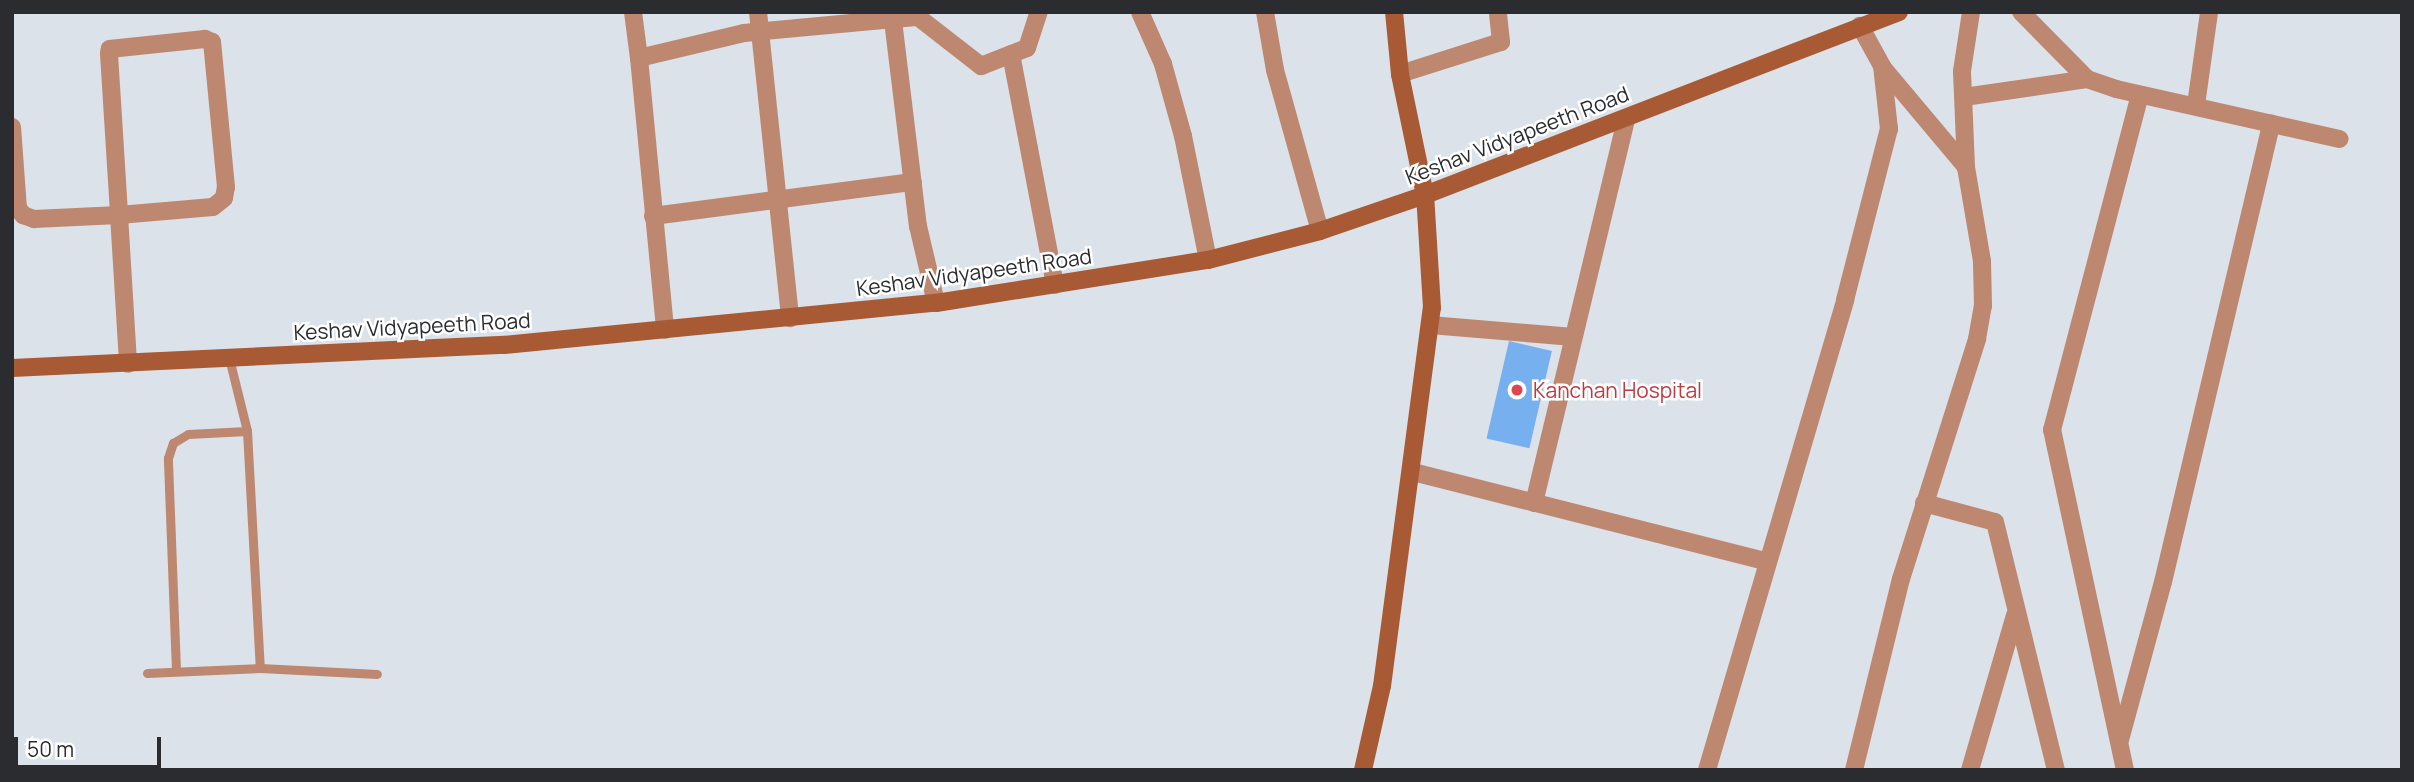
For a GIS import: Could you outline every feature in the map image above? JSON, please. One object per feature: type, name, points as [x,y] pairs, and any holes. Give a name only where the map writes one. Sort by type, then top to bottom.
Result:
[{"type":"street","points":[[633,12],[665,330]]},
{"type":"street","points":[[758,12],[790,318]]},
{"type":"street","points":[[639,58],[761,31],[919,15],[981,66],[1027,48],[1039,12]]},
{"type":"street","points":[[1140,12],[1163,64],[1183,136],[1208,260]]},
{"type":"street","points":[[1265,12],[1275,70],[1320,231]]},
{"type":"street","points":[[1363,770],[1382,686],[1413,472],[1430,325],[1425,195],[1400,74],[1394,12]]},
{"type":"street","points":[[1400,74],[1501,42],[1498,12]]},
{"type":"street","name":"Keshav Vidyapeeth Road","points":[[12,368],[504,345],[936,303],[1208,260],[1320,231],[1425,195],[1899,12]]},
{"type":"street","points":[[1854,770],[1924,503],[1977,339],[1983,306],[1982,261],[1966,167],[1962,71],[1971,12]]},
{"type":"street","points":[[2021,12],[2087,79]]},
{"type":"street","points":[[2196,106],[2208,12]]},
{"type":"street","points":[[892,16],[918,226],[936,303]]},
{"type":"street","points":[[1860,26],[1882,66],[1966,167]]},
{"type":"street","points":[[12,127],[18,208],[23,215],[34,219],[119,215],[213,207],[224,198],[215,49],[205,38],[110,49],[119,215],[128,364]]},
{"type":"street","points":[[1011,54],[1055,285]]},
{"type":"street","points":[[1706,770],[1878,176],[1889,128],[1882,66]]},
{"type":"street","points":[[1964,97],[2087,79],[2140,95],[2339,139]]},
{"type":"street","points":[[2125,770],[2052,430],[2140,95]]},
{"type":"street","points":[[1534,503],[1626,118]]},
{"type":"street","points":[[2119,743],[2160,591],[2271,124]]},
{"type":"street","points":[[653,216],[913,182]]},
{"type":"street","points":[[1430,325],[1574,337]]},
{"type":"street","points":[[1413,472],[1768,562]]},
{"type":"street","points":[[1924,503],[1996,522],[2056,770]]},
{"type":"street","points":[[1970,770],[2016,612]]},
{"type":"lane","points":[[229,358],[247,431],[260,668]]},
{"type":"lane","points":[[176,670],[168,458],[173,443],[188,434],[247,431]]},
{"type":"lane","points":[[147,673],[260,668],[377,674]]},
{"type":"building","points":[[1509,341],[1552,351],[1529,448],[1487,438]]},
{"type":"place","name":"Kanchan Hospital","points":[[1517,390]]}]
